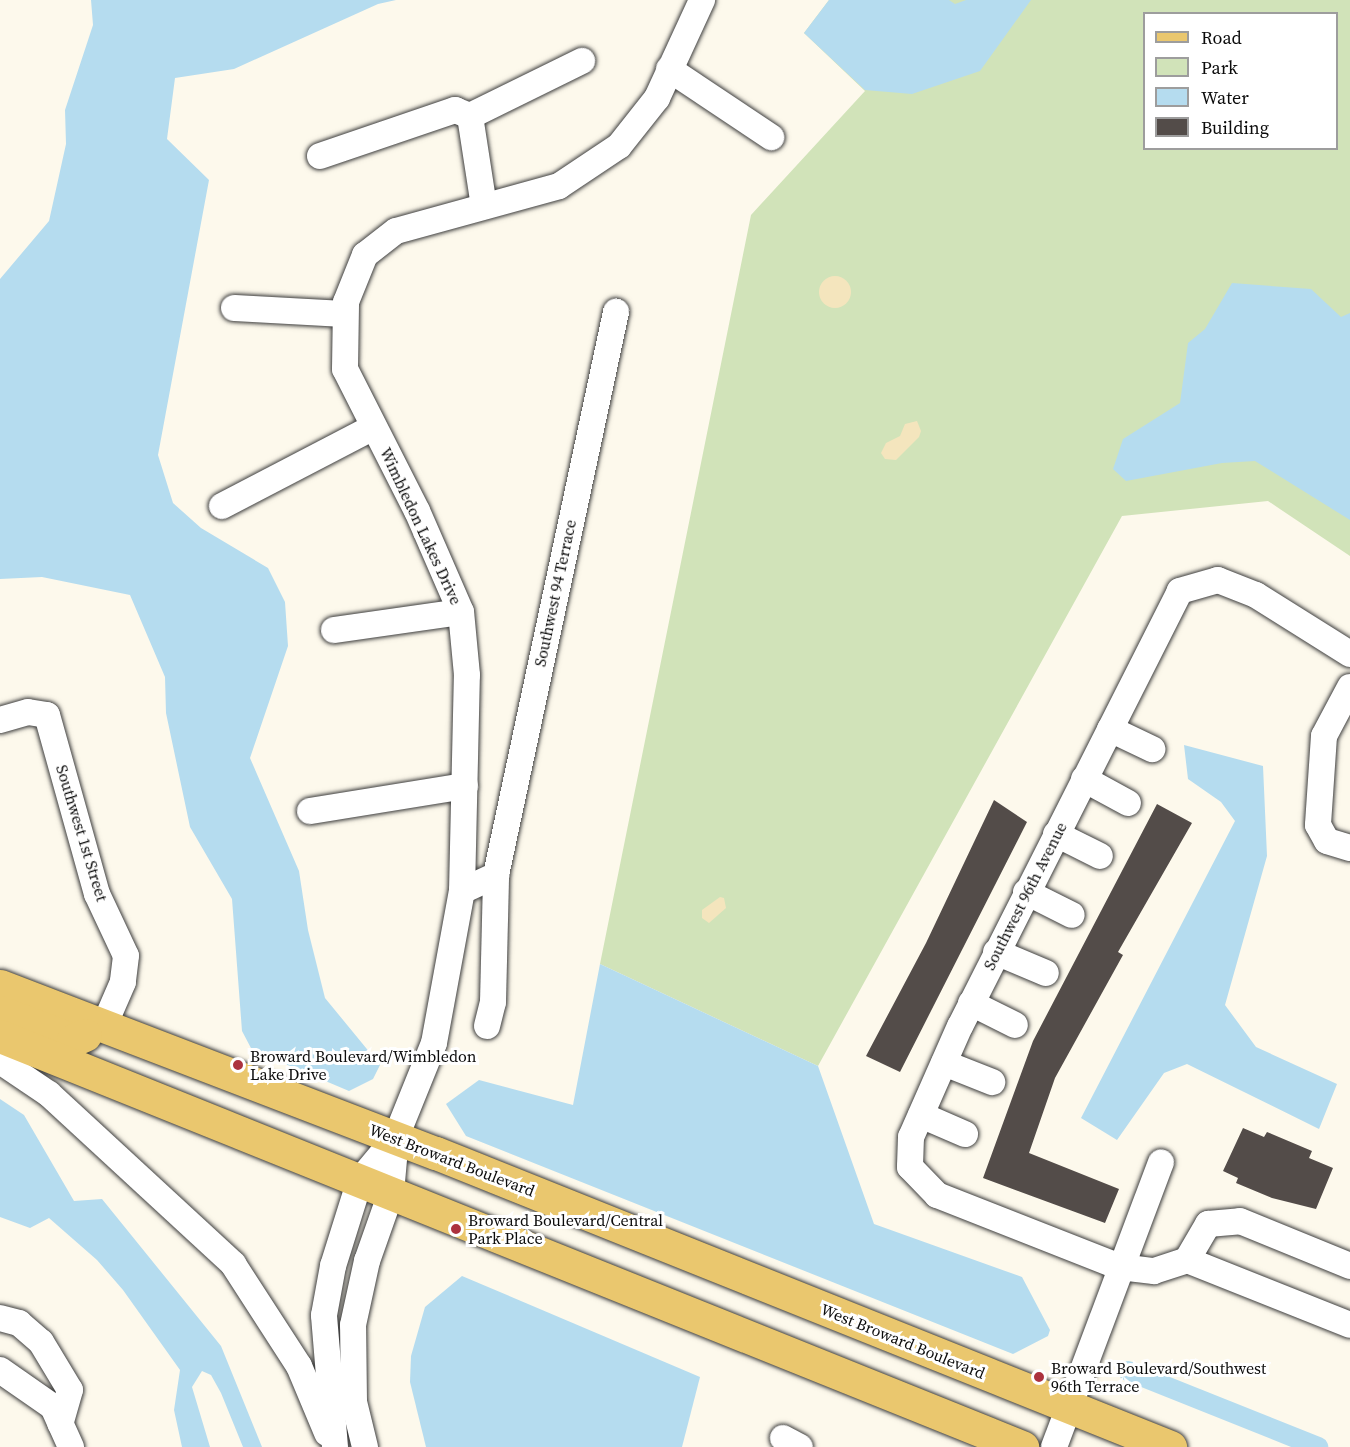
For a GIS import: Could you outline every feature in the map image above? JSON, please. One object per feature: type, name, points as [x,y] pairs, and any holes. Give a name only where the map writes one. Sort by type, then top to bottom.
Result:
[{"type":"main road","name":"West Broward Boulevard","points":[[0,986],[103,1028],[396,1137],[1170,1447]]},
{"type":"main road","points":[[0,1012],[73,1040],[103,1028]]},
{"type":"main road","points":[[0,1036],[1022,1447]]},
{"type":"street","name":"Wimbledon Lakes Drive","points":[[335,1447],[324,1315],[333,1266],[360,1180],[396,1137],[435,1043],[462,891],[467,675],[461,612],[417,511],[345,369],[346,302],[365,255],[396,231],[559,186],[620,146],[657,98],[698,2]]},
{"type":"street","points":[[320,156],[455,110],[470,116],[582,62]]},
{"type":"street","points":[[669,69],[771,137]]},
{"type":"street","points":[[470,116],[484,206]]},
{"type":"street","points":[[234,308],[345,314]]},
{"type":"street","name":"Southwest 94 Terrace","points":[[487,1026],[493,1002],[496,875],[616,312]]},
{"type":"street","points":[[222,506],[374,427]]},
{"type":"street","name":"Southwest 96th Avenue","points":[[1187,1260],[1154,1271],[1120,1267],[937,1195],[910,1167],[911,1137],[996,952],[1180,591],[1218,580],[1256,595],[1350,654]]},
{"type":"street","points":[[334,630],[461,612]]},
{"type":"street","points":[[1350,687],[1324,736],[1318,825],[1326,841],[1350,848]]},
{"type":"street","name":"Southwest 1st Street","points":[[0,720],[28,712],[47,715],[97,894],[126,956],[123,982],[103,1028]]},
{"type":"street","points":[[1110,729],[1152,749]]},
{"type":"street","points":[[1084,779],[1128,803]]},
{"type":"street","points":[[310,811],[465,786]]},
{"type":"street","points":[[1056,834],[1100,856]]},
{"type":"street","points":[[462,891],[496,875]]},
{"type":"street","points":[[1026,892],[1072,915]]},
{"type":"street","points":[[996,952],[1046,973]]},
{"type":"street","points":[[971,1003],[1015,1025]]},
{"type":"street","points":[[0,1061],[49,1094],[233,1264],[298,1366],[315,1411],[335,1447]]},
{"type":"street","points":[[944,1063],[992,1082]]},
{"type":"street","points":[[921,1115],[965,1134]]},
{"type":"street","points":[[365,1447],[354,1402],[353,1325],[367,1261],[391,1192],[396,1137]]},
{"type":"street","points":[[1054,1447],[1161,1162]]},
{"type":"street","points":[[1350,1266],[1240,1221],[1208,1224],[1187,1260],[1350,1325]]},
{"type":"street","points":[[0,1317],[19,1323],[41,1342],[69,1390],[60,1424]]},
{"type":"street","points":[[0,1370],[53,1407],[71,1447]]},
{"type":"green space","points":[[829,0],[1350,0],[1350,556],[1268,501],[1122,516],[818,1066],[600,964],[751,215],[865,91],[804,33]]},
{"type":"sand","points":[[835,276],[846,281],[851,292],[846,303],[835,308],[824,303],[819,292],[824,281]]},
{"type":"sand","points":[[917,421],[921,431],[919,437],[896,460],[885,459],[881,453],[886,443],[900,436],[905,424]]},
{"type":"sand","points":[[720,897],[724,898],[726,908],[709,923],[702,918],[702,910]]},
{"type":"water","points":[[91,0],[396,0],[378,4],[234,69],[175,78],[167,139],[209,180],[158,455],[173,503],[201,528],[268,568],[285,602],[288,646],[250,758],[299,871],[308,930],[325,998],[380,1065],[373,1079],[349,1091],[252,1050],[242,1031],[232,899],[190,827],[166,713],[165,677],[130,595],[42,577],[0,579],[0,279],[49,221],[66,144],[65,110],[93,25]]},
{"type":"water","points":[[829,0],[949,0],[955,4],[966,0],[1031,0],[980,71],[912,94],[865,90],[804,33]]},
{"type":"water","points":[[1232,283],[1311,289],[1341,317],[1350,313],[1350,520],[1255,461],[1222,463],[1126,481],[1113,469],[1123,439],[1180,403],[1188,343],[1205,329]]},
{"type":"water","points":[[1184,745],[1263,766],[1267,856],[1225,1005],[1256,1047],[1337,1084],[1319,1129],[1187,1064],[1164,1073],[1117,1140],[1081,1118],[1235,821],[1221,802],[1188,779]]},
{"type":"water","points":[[600,964],[818,1066],[874,1224],[1022,1277],[1050,1330],[1048,1336],[1013,1354],[466,1136],[446,1104],[479,1080],[573,1105]]},
{"type":"water","points":[[0,1099],[24,1115],[74,1201],[102,1199],[221,1346],[262,1447],[243,1447],[221,1393],[211,1375],[202,1371],[192,1387],[210,1447],[182,1447],[174,1410],[180,1370],[123,1290],[97,1260],[49,1218],[30,1228],[0,1217]]},
{"type":"water","points":[[462,1276],[700,1377],[682,1447],[426,1447],[410,1382],[411,1356],[425,1307]]},
{"type":"building","points":[[994,800],[1027,822],[900,1072],[866,1056],[926,943]]},
{"type":"building","points":[[1157,804],[1192,823],[1118,952],[1123,955],[1055,1078],[1029,1153],[1119,1189],[1105,1223],[983,1178],[1033,1041]]},
{"type":"building","points":[[1243,1128],[1264,1137],[1267,1132],[1312,1151],[1309,1158],[1333,1168],[1316,1209],[1272,1198],[1236,1183],[1238,1178],[1223,1171]]},
{"type":"waterway","points":[[1128,1371],[1318,1447]]},
{"type":"place","name":"Broward Boulevard/Wimbledon Lake Drive","points":[[238,1065]]},
{"type":"place","name":"Broward Boulevard/Central Park Place","points":[[456,1229]]},
{"type":"place","name":"Broward Boulevard/Southwest 96th Terrace","points":[[1039,1377]]}]
